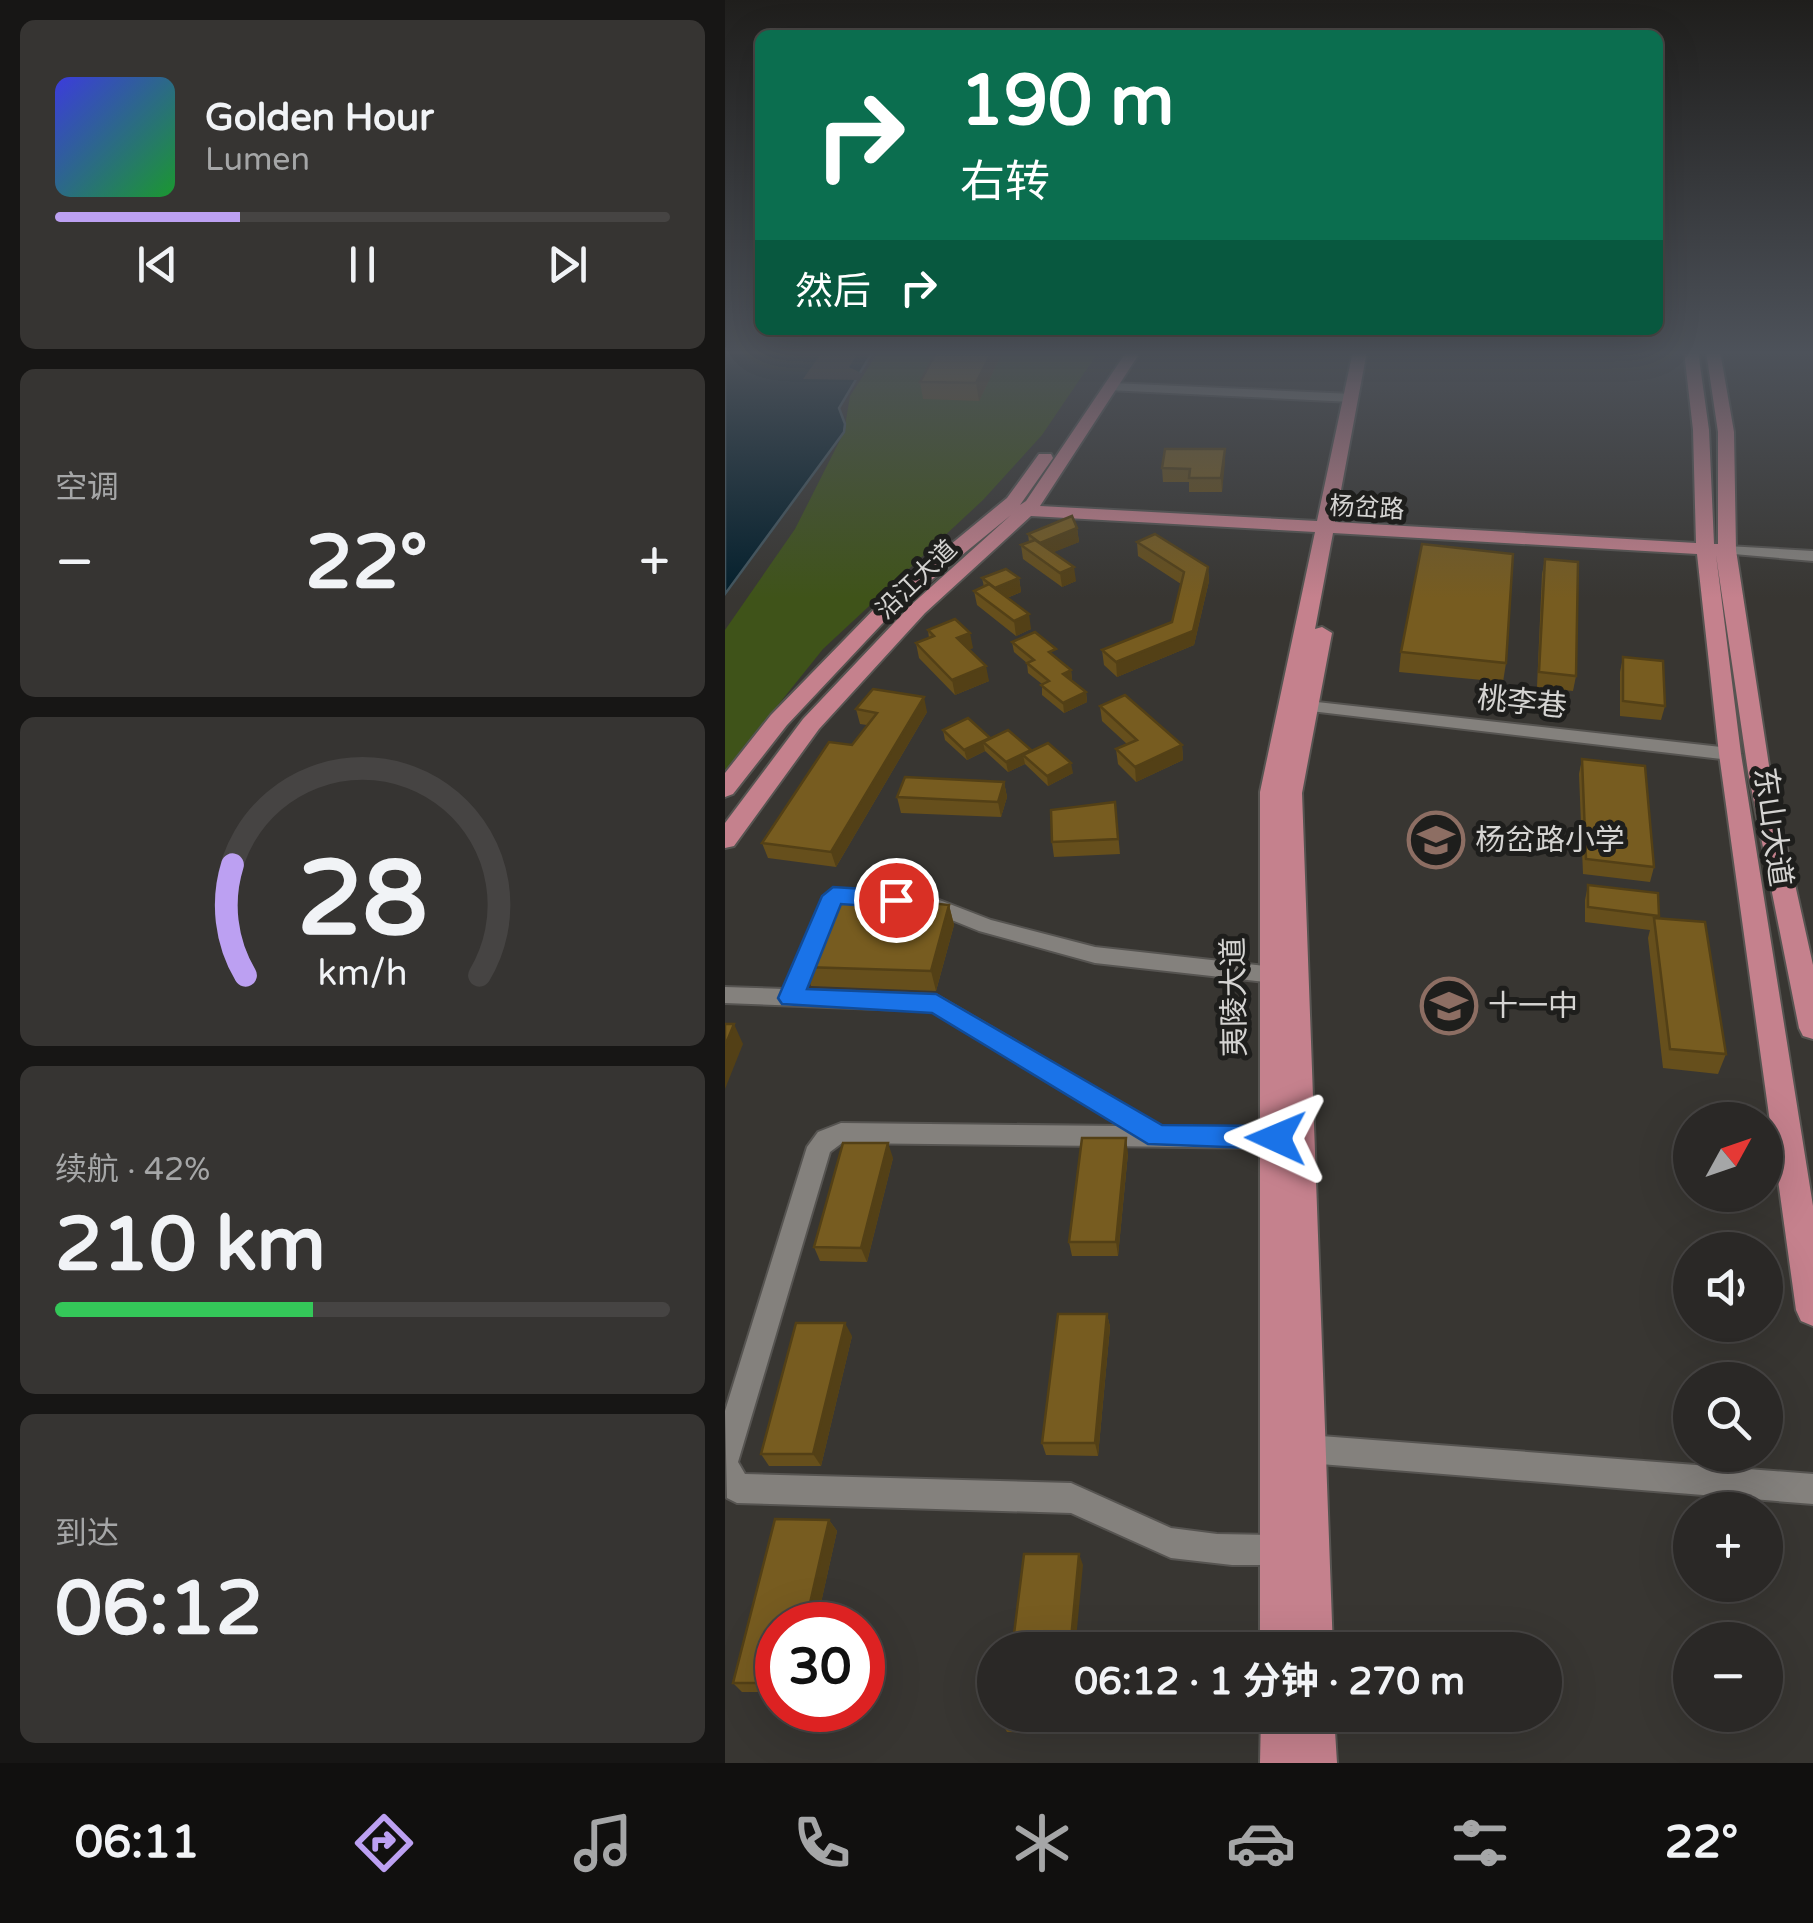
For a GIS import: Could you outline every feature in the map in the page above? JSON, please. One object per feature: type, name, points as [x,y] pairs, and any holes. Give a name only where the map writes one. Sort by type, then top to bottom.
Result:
[{"type":"main road","name":"沿江大道","points":[[725,788],[779,720],[889,605],[1018,507],[1067,433]]},
{"type":"main road","name":"沿江大道","points":[[725,840],[825,709],[1018,507],[1075,433]]},
{"type":"main road","name":"夷陵大道","points":[[1313,1632],[1290,793],[1308,706],[1347,433]]},
{"type":"main road","name":"夷陵大道","points":[[1280,1632],[1272,792],[1354,433]]},
{"type":"main road","name":"东山大道","points":[[1701,433],[1730,754],[1813,1310]]},
{"type":"main road","name":"东山大道","points":[[1726,433],[1713,549],[1813,1028]]},
{"type":"main road","name":"杨岔路","points":[[1018,507],[1713,549]]},
{"type":"main road","points":[[1281,1732],[1281,1763]]},
{"type":"main road","points":[[1314,1732],[1315,1763]]},
{"type":"street","name":"杨岔路","points":[[1713,549],[1813,556]]},
{"type":"street","name":"桃李巷","points":[[1308,706],[1730,754]]},
{"type":"street","points":[[909,901],[927,902],[986,926],[1095,955],[1274,975]]},
{"type":"street","points":[[791,998],[826,912]]},
{"type":"street","points":[[725,996],[936,1004],[1158,1136]]},
{"type":"street","points":[[725,1457],[819,1147],[826,1139],[841,1133],[1276,1138]]},
{"type":"street","points":[[1308,1450],[1813,1489]]},
{"type":"street","points":[[725,1468],[737,1488],[1071,1498],[1094,1505],[1155,1538],[1191,1548],[1279,1550]]},
{"type":"green space","points":[[843,433],[1043,433],[983,500],[823,649],[725,771],[725,630],[795,529]]},
{"type":"water","points":[[725,433],[843,433],[725,594]]},
{"type":"building","points":[[1165,449],[1225,449],[1221,478],[1189,478],[1190,469],[1162,468]]},
{"type":"building","points":[[1072,516],[1077,528],[1040,543],[1028,534]]},
{"type":"building","points":[[1155,534],[1208,567],[1193,631],[1116,662],[1102,650],[1172,622],[1184,572],[1137,542]]},
{"type":"building","points":[[1035,540],[1074,567],[1060,573],[1021,545]]},
{"type":"building","points":[[1422,544],[1513,554],[1506,663],[1401,652]]},
{"type":"building","points":[[1545,559],[1578,562],[1576,676],[1539,672]]},
{"type":"building","points":[[1006,569],[1019,578],[995,588],[982,578]]},
{"type":"building","points":[[989,584],[1029,614],[1014,621],[974,591]]},
{"type":"building","points":[[955,619],[970,633],[957,638],[986,666],[952,680],[916,643],[934,636],[928,630]]},
{"type":"building","points":[[1035,632],[1056,649],[1049,652],[1071,670],[1063,674],[1086,692],[1063,703],[1041,685],[1049,681],[1027,663],[1034,660],[1012,642]]},
{"type":"building","points":[[1623,657],[1663,661],[1665,706],[1623,701]]},
{"type":"building","points":[[873,689],[924,697],[831,852],[762,843],[829,742],[852,745],[877,713],[856,709]]},
{"type":"building","points":[[1125,695],[1182,745],[1135,767],[1116,749],[1137,740],[1100,706]]},
{"type":"building","points":[[968,718],[990,738],[964,750],[943,730]]},
{"type":"building","points":[[1008,730],[1031,750],[1006,762],[983,742]]},
{"type":"building","points":[[1048,743],[1071,763],[1047,776],[1023,755]]},
{"type":"building","points":[[1582,759],[1645,766],[1654,867],[1586,859]]},
{"type":"building","points":[[905,777],[1004,782],[998,802],[897,797]]},
{"type":"building","points":[[1115,802],[1118,839],[1052,842],[1051,810]]},
{"type":"building","points":[[1588,885],[1658,893],[1659,916],[1588,907]]},
{"type":"building","points":[[835,888],[919,893],[930,897],[929,903],[949,905],[931,971],[804,967]]},
{"type":"building","points":[[1654,918],[1705,922],[1726,1054],[1670,1049]]},
{"type":"building","points":[[725,1024],[734,1024],[725,1046]]},
{"type":"building","points":[[1082,1138],[1126,1138],[1116,1242],[1069,1242]]},
{"type":"building","points":[[843,1143],[888,1143],[861,1248],[814,1247]]},
{"type":"building","points":[[1058,1314],[1107,1314],[1095,1443],[1042,1443]]},
{"type":"building","points":[[796,1323],[845,1323],[813,1454],[761,1454]]},
{"type":"building","points":[[775,1519],[829,1520],[810,1602],[755,1602],[755,1683],[733,1683]]},
{"type":"building","points":[[1024,1554],[1079,1554],[1072,1632],[1014,1632]]},
{"type":"place","name":"杨岔路小学","points":[[1436,840]]},
{"type":"place","name":"十一中","points":[[1449,1006]]},
{"type":"route","points":[[896,900],[833,896],[791,998],[936,1004],[1158,1136],[1276,1138]]}]
